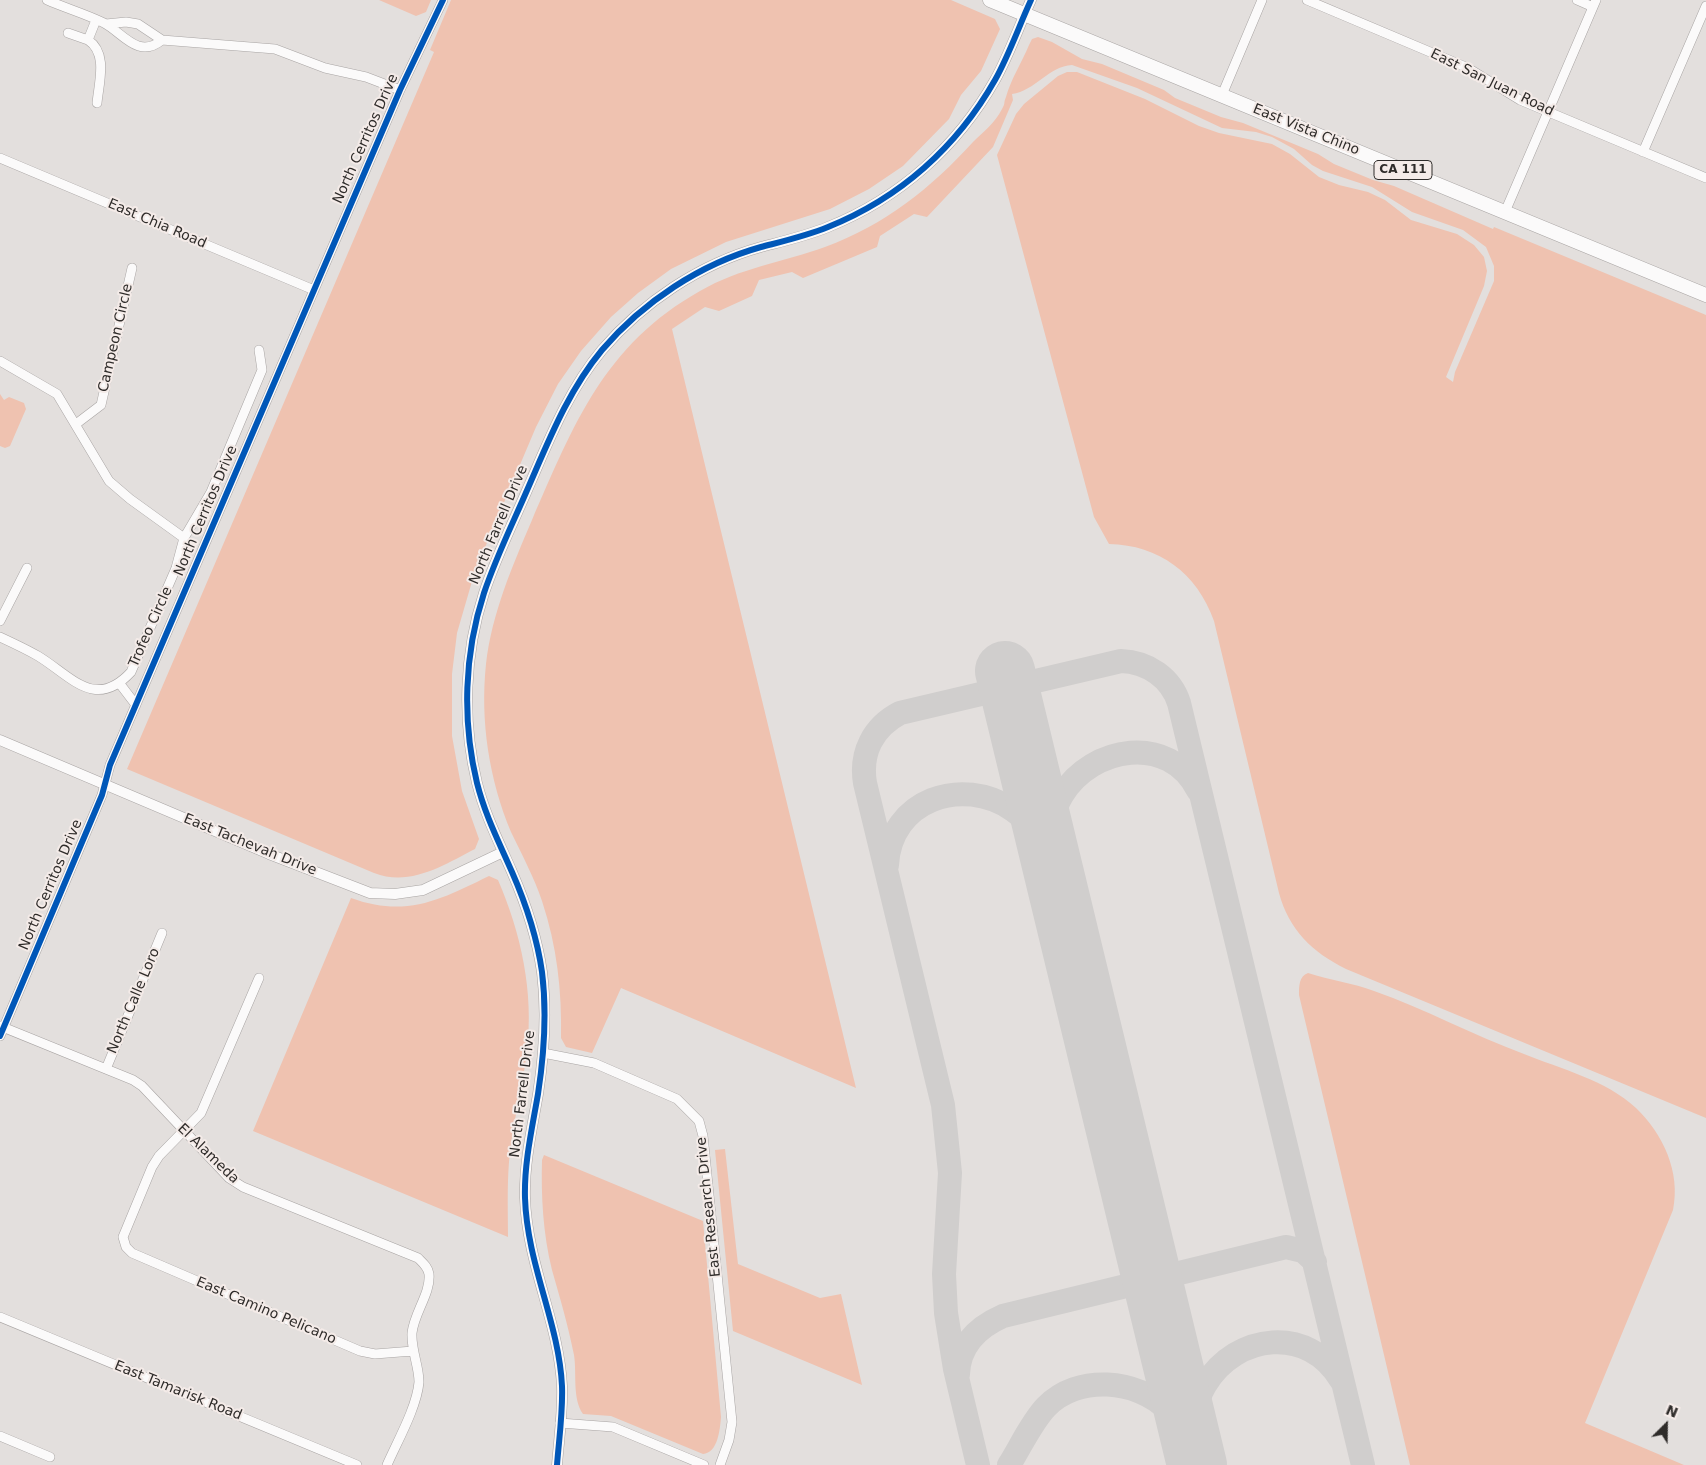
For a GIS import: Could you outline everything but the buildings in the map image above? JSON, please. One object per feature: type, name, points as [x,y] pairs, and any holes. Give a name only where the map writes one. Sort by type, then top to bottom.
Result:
[{"type":"main road","name":"East Vista Chino","points":[[990,0],[1706,295]]},
{"type":"street","points":[[46,0],[106,24],[132,44],[152,46],[162,40]]},
{"type":"street","name":"North Cerritos Drive","points":[[1,1030],[105,785],[110,765],[400,90],[443,0]]},
{"type":"street","name":"North Farrell Drive","points":[[557,1465],[562,1385],[557,1355],[533,1262],[526,1221],[525,1190],[529,1141],[543,1053],[543,990],[538,953],[524,900],[482,800],[472,760],[467,696],[470,651],[481,603],[492,571],[556,423],[576,387],[599,354],[627,324],[679,284],[736,255],[793,240],[850,218],[872,206],[914,177],[941,152],[970,119],[996,78],[1031,0]]},
{"type":"street","points":[[1222,95],[1262,0]]},
{"type":"street","name":"East San Juan Road","points":[[1307,0],[1468,68],[1520,100],[1706,178]]},
{"type":"street","points":[[1505,212],[1595,3],[1577,0]]},
{"type":"street","points":[[1643,152],[1706,6]]},
{"type":"street","points":[[88,40],[96,20]]},
{"type":"street","points":[[106,24],[126,22],[138,24],[162,40],[274,49],[325,68],[366,77],[400,90]]},
{"type":"street","points":[[68,33],[88,40],[97,47],[100,57],[98,103]]},
{"type":"street","name":"East Chia Road","points":[[0,158],[314,290]]},
{"type":"street","name":"Campeon Circle","points":[[76,424],[101,405],[132,268]]},
{"type":"street","name":"Trofeo Circle","points":[[120,684],[131,672],[146,639],[176,568],[184,538],[211,492],[262,370],[259,350]]},
{"type":"street","points":[[0,362],[57,394],[109,481],[130,499],[184,538]]},
{"type":"street","points":[[0,621],[26,568]]},
{"type":"street","points":[[0,637],[38,656],[74,683],[95,690],[120,684],[136,706]]},
{"type":"street","name":"East Tachevah Drive","points":[[0,740],[269,854],[370,893],[394,894],[423,890],[503,852]]},
{"type":"street","name":"North Calle Loro","points":[[106,1069],[162,933]]},
{"type":"street","points":[[184,1132],[201,1113],[260,978]]},
{"type":"street","name":"El Alameda","points":[[1,1030],[106,1069],[142,1086],[184,1132],[230,1178],[243,1187],[418,1258],[426,1266],[429,1273],[428,1284],[412,1332],[413,1351]]},
{"type":"street","name":"East Research Drive","points":[[543,1053],[594,1063],[677,1099],[699,1121],[703,1136],[732,1422],[729,1440],[720,1465]]},
{"type":"street","name":"East Camino Pelicano","points":[[184,1132],[159,1156],[152,1167],[123,1237],[126,1247],[132,1253],[360,1351],[374,1354],[413,1351]]},
{"type":"street","name":"East Tamarisk Road","points":[[0,1317],[352,1464]]},
{"type":"street","points":[[387,1465],[413,1403],[419,1382],[413,1351]]},
{"type":"street","points":[[560,1422],[613,1427],[704,1465]]},
{"type":"street","points":[[0,1436],[50,1457]]},
{"type":"shaded area","points":[[379,0],[431,0],[426,12],[416,16]]},
{"type":"shaded area","points":[[451,0],[951,0],[995,19],[1000,29],[981,71],[961,95],[949,119],[903,166],[869,189],[830,209],[726,242],[671,269],[638,293],[611,317],[581,351],[558,384],[536,427],[475,571],[457,633],[452,674],[452,736],[462,791],[479,839],[475,849],[439,867],[414,876],[387,877],[127,769],[434,52],[430,50]]},
{"type":"shaded area","points":[[1038,37],[1052,42],[1082,59],[1102,64],[1164,90],[1175,98],[1221,117],[1243,123],[1318,154],[1334,164],[1373,180],[1394,186],[1493,229],[1494,227],[1706,315],[1706,1118],[1346,969],[1312,947],[1296,929],[1283,906],[1279,893],[1214,621],[1207,604],[1186,576],[1160,556],[1127,546],[1109,544],[1094,517],[997,155],[1016,114],[1024,104],[1058,76],[1067,72],[1077,72],[1145,99],[1199,126],[1219,133],[1272,144],[1290,154],[1319,177],[1339,185],[1368,192],[1385,200],[1411,220],[1457,234],[1474,245],[1484,257],[1487,271],[1484,286],[1446,377],[1453,382],[1455,372],[1494,281],[1494,266],[1486,247],[1463,230],[1412,212],[1372,187],[1323,171],[1312,165],[1294,149],[1272,137],[1256,132],[1222,128],[1137,88],[1072,65],[1064,66],[1028,88],[1012,94],[1013,100],[993,147],[927,217],[914,214],[880,236],[877,247],[803,278],[792,272],[759,280],[752,296],[719,311],[705,307],[672,329],[856,1088],[621,988],[592,1053],[566,1047],[561,1038],[561,1003],[558,969],[547,918],[539,892],[503,812],[488,750],[484,707],[486,664],[498,608],[517,555],[562,451],[596,390],[616,362],[639,336],[667,312],[715,283],[847,238],[868,228],[924,190],[996,119],[1032,39]]},
{"type":"shaded area","points":[[0,394],[4,400],[9,397],[24,403],[26,409],[10,446],[5,448],[0,446]]},
{"type":"shaded area","points":[[489,876],[498,880],[513,921],[524,963],[529,1006],[527,1050],[509,1162],[508,1237],[253,1131],[351,898],[371,904],[389,906],[422,904],[438,899]]},
{"type":"shaded area","points":[[1308,973],[1358,986],[1393,998],[1505,1047],[1568,1070],[1624,1098],[1646,1118],[1662,1142],[1672,1168],[1675,1196],[1673,1210],[1585,1423],[1684,1465],[1410,1465],[1299,995],[1301,979]]},
{"type":"shaded area","points":[[725,1149],[738,1264],[820,1298],[841,1294],[862,1385],[733,1331],[715,1150]]},
{"type":"shaded area","points":[[544,1155],[703,1221],[721,1417],[717,1440],[708,1453],[703,1454],[611,1416],[583,1414],[577,1401],[572,1344],[546,1242],[542,1188],[542,1160]]},
{"type":"taxiway","points":[[978,1465],[955,1369],[946,1313],[944,1274],[950,1173],[943,1105],[865,783],[865,761],[870,742],[876,733],[882,726],[900,713],[1121,661],[1140,664],[1157,673],[1170,686],[1179,703],[1363,1465]]},
{"type":"taxiway","points":[[1051,858],[1051,826],[1055,810],[1062,795],[1075,778],[1092,766],[1111,757],[1130,753],[1150,754],[1169,760],[1185,772],[1198,790]]},
{"type":"taxiway","points":[[887,865],[891,843],[901,824],[915,810],[932,800],[952,795],[972,795],[993,800],[1013,810],[1032,828],[1052,865]]},
{"type":"taxiway","points":[[958,1374],[962,1354],[972,1338],[994,1320],[1003,1316],[1286,1247],[1303,1251],[1315,1262]]},
{"type":"taxiway","points":[[1194,1449],[1195,1416],[1198,1400],[1205,1385],[1218,1368],[1235,1355],[1253,1346],[1273,1342],[1292,1344],[1311,1350],[1327,1362],[1341,1380]]},
{"type":"taxiway","points":[[1009,1465],[1031,1427],[1046,1407],[1059,1396],[1074,1389],[1090,1385],[1124,1387],[1140,1392],[1155,1400],[1168,1410],[1176,1420],[1194,1453]]},
{"type":"runway","points":[[1005,671],[1197,1465]]},
{"type":"cycle path","points":[[0,1036],[102,795],[110,765],[400,90],[443,0]]},
{"type":"cycle path","points":[[557,1465],[562,1406],[560,1363],[550,1316],[531,1246],[525,1198],[527,1159],[542,1064],[545,1018],[542,972],[534,933],[526,908],[480,795],[469,736],[467,712],[469,664],[477,616],[484,593],[499,553],[560,416],[590,366],[618,332],[654,301],[695,274],[738,254],[803,236],[854,215],[879,201],[924,168],[963,127],[980,104],[1000,70],[1031,0]]}]
